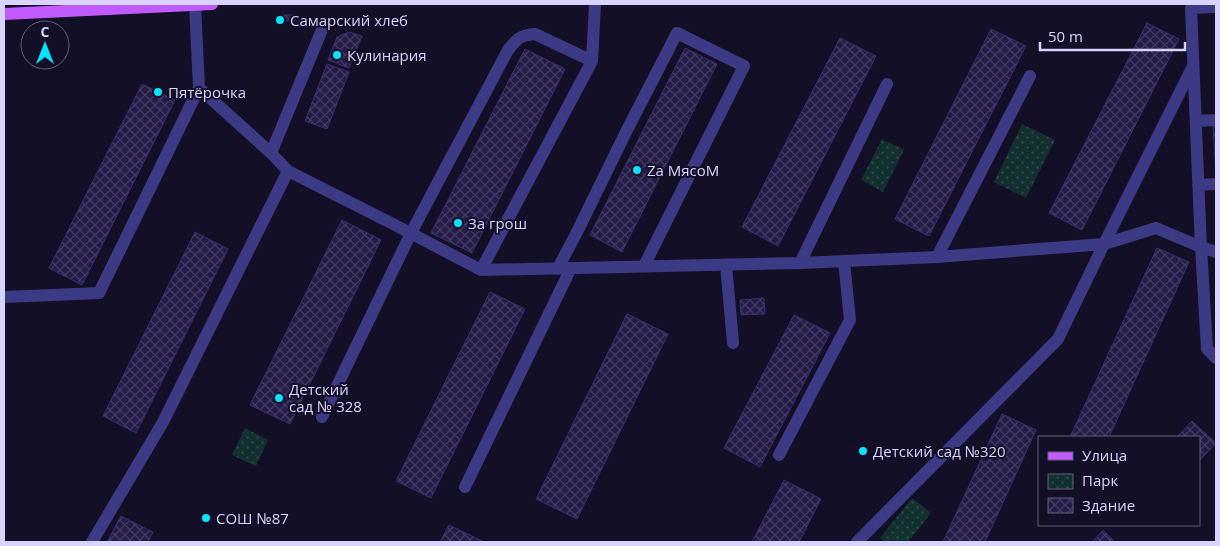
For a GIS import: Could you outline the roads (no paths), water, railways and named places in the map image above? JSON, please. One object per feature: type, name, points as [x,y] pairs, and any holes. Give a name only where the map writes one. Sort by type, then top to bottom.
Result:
[{"type":"main road","points":[[4,14],[212,4]]},
{"type":"lane","points":[[4,297],[99,293],[199,88],[196,4]]},
{"type":"lane","points":[[481,270],[592,61],[595,4]]},
{"type":"lane","points":[[1216,7],[1191,8],[1207,350],[1216,358]]},
{"type":"lane","points":[[271,153],[324,25]]},
{"type":"lane","points":[[558,268],[677,33],[744,66],[644,266]]},
{"type":"lane","points":[[322,417],[411,233],[508,50],[515,41],[524,35],[535,34],[592,61]]},
{"type":"lane","points":[[857,542],[1058,339],[1193,66]]},
{"type":"lane","points":[[937,257],[1030,76]]},
{"type":"lane","points":[[800,263],[887,84]]},
{"type":"lane","points":[[199,88],[271,153],[288,171],[481,270],[800,263],[937,257],[1104,244],[1156,228],[1216,252]]},
{"type":"lane","points":[[1196,121],[1216,120]]},
{"type":"lane","points":[[92,542],[163,422],[288,171]]},
{"type":"lane","points":[[1198,185],[1216,184]]},
{"type":"lane","points":[[778,455],[850,320],[844,261]]},
{"type":"lane","points":[[726,265],[733,343]]},
{"type":"lane","points":[[465,487],[571,268]]},
{"type":"place","name":"Самарский хлеб","points":[[280,20]]},
{"type":"place","name":"Кулинария","points":[[337,55]]},
{"type":"place","name":"Пятёрочка","points":[[158,92]]},
{"type":"place","name":"Za МясоМ","points":[[637,170]]},
{"type":"place","name":"За грош","points":[[458,223]]},
{"type":"place","name":"Детский сад № 328","points":[[279,398]]},
{"type":"place","name":"Детский сад №320","points":[[863,451]]},
{"type":"place","name":"СОШ №87","points":[[206,518]]}]
